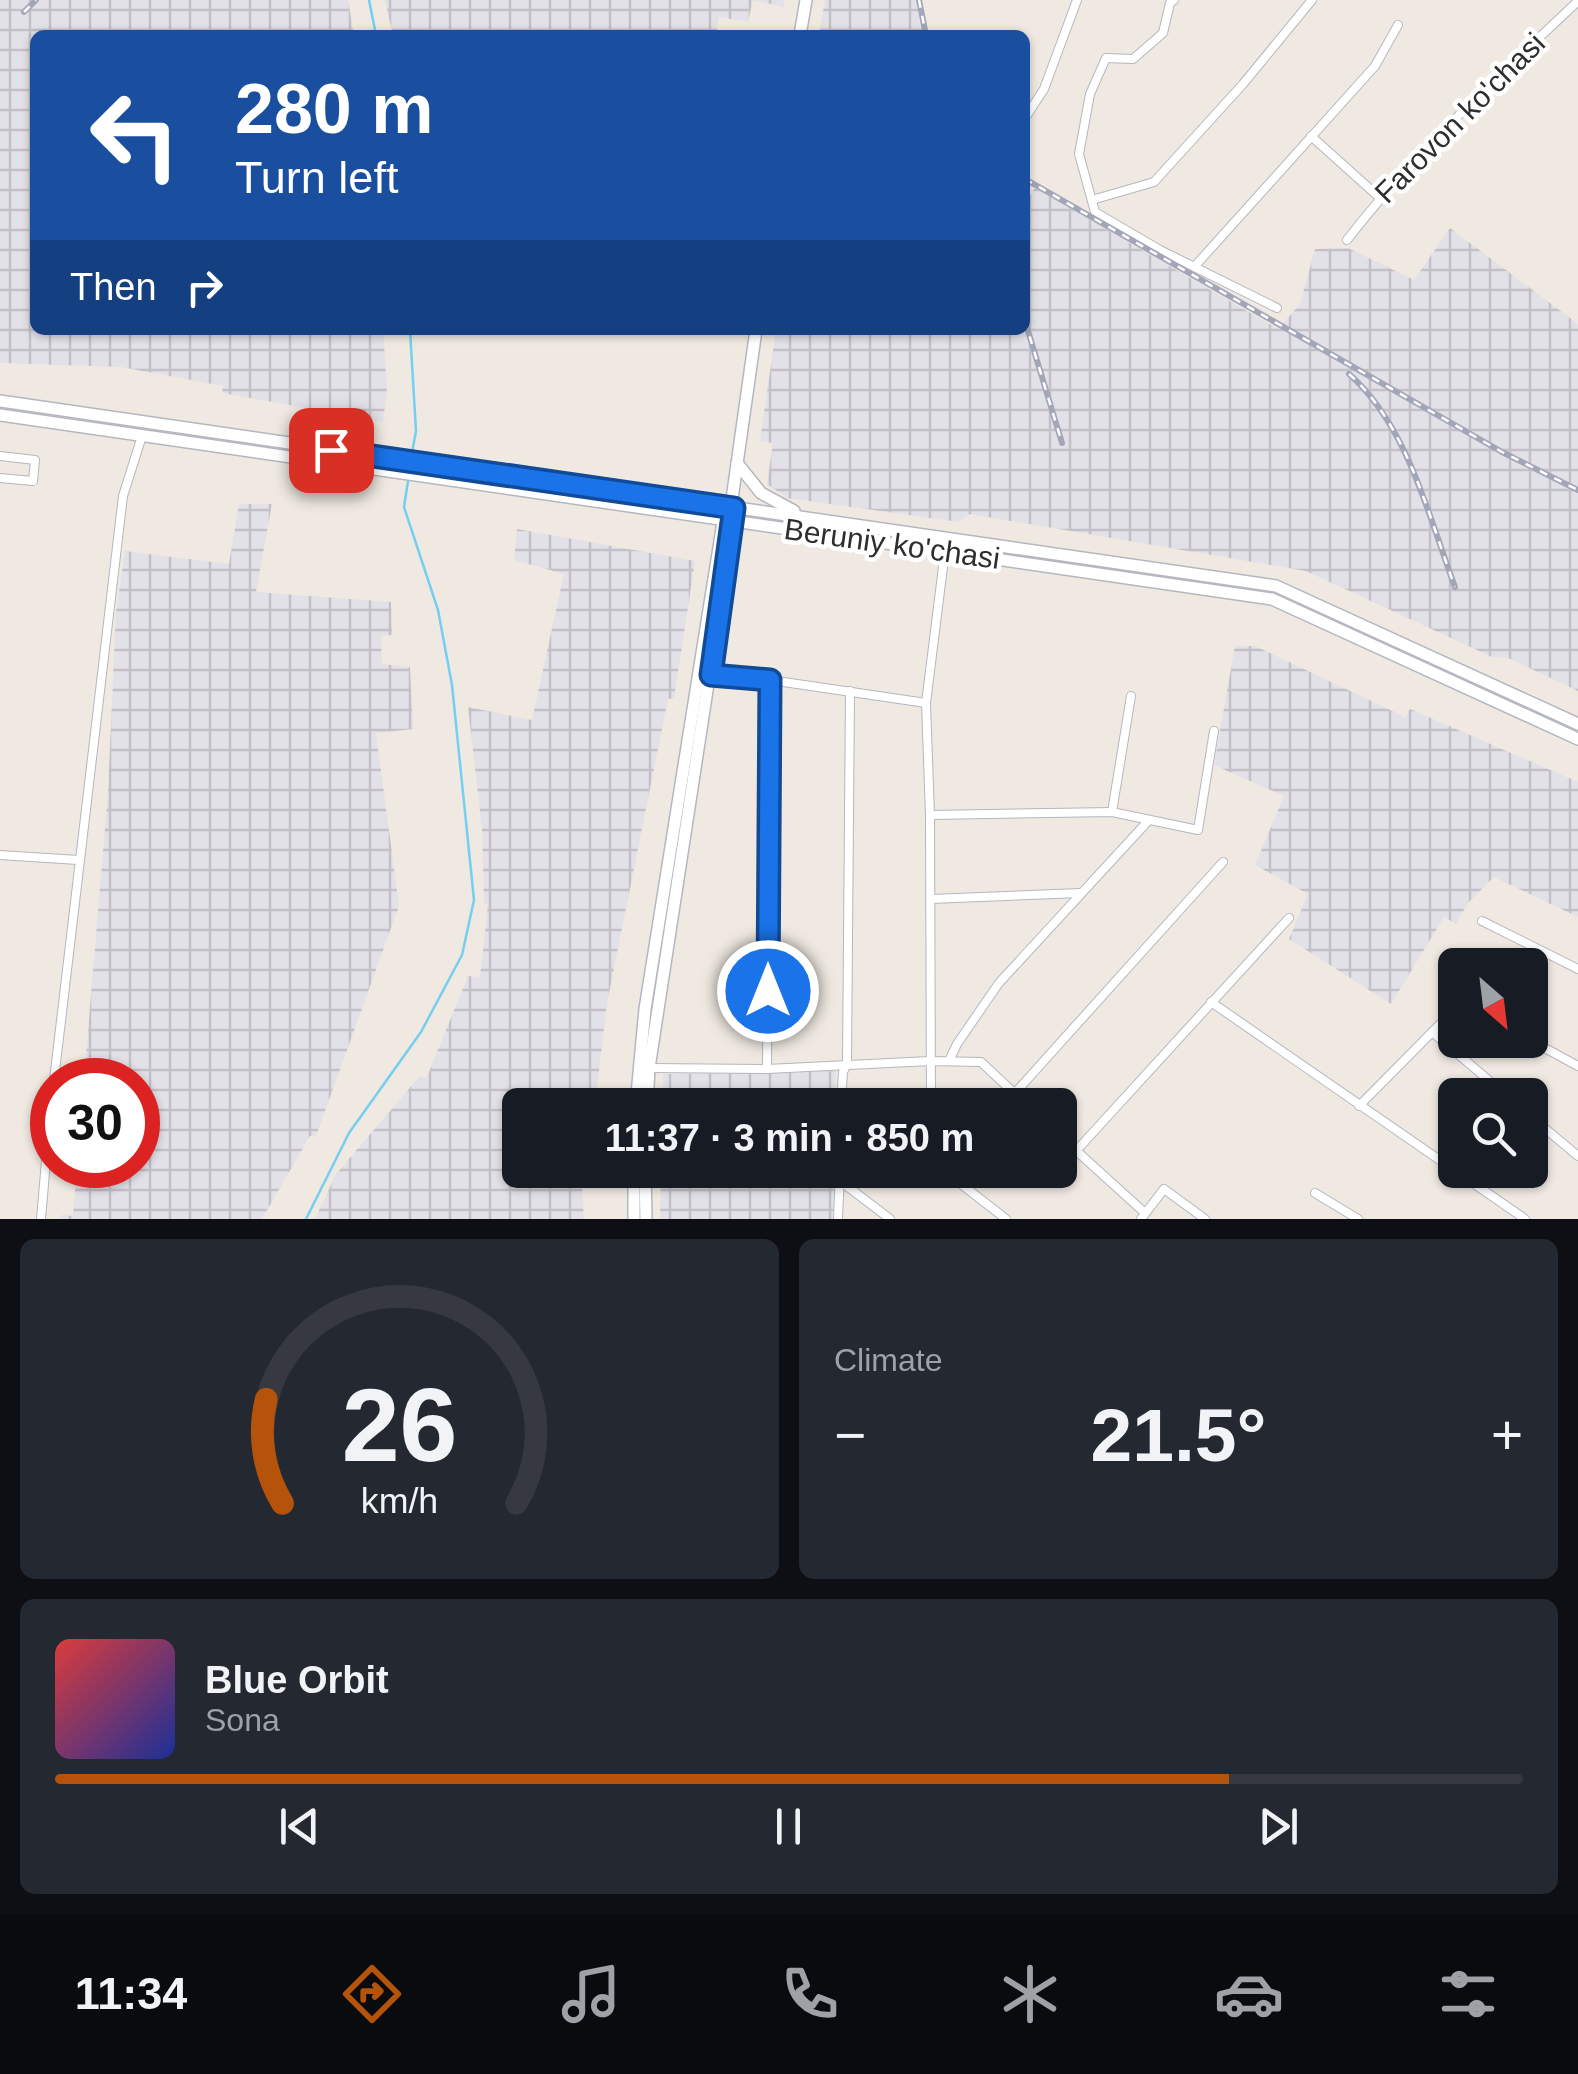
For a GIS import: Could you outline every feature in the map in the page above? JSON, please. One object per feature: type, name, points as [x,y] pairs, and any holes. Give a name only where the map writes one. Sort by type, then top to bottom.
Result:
[{"type":"main road","points":[[801,30],[806,0]]},
{"type":"main road","points":[[638,1088],[645,1009],[730,511],[755,335]]},
{"type":"main road","name":"Beruniy ko'chasi","points":[[0,401],[304,446],[449,475],[730,511],[808,517],[1276,586],[1578,739]]},
{"type":"main road","name":"Beruniy ko'chasi","points":[[0,415],[302,460],[385,465]]},
{"type":"main road","points":[[302,460],[304,446]]},
{"type":"main road","points":[[737,463],[761,493],[808,517]]},
{"type":"main road","points":[[648,1088],[711,675],[730,511]]},
{"type":"main road","name":"Beruniy ko'chasi","points":[[730,511],[945,551],[1272,599],[1487,691],[1578,724]]},
{"type":"main road","points":[[634,1188],[634,1219]]},
{"type":"main road","points":[[645,1188],[646,1219]]},
{"type":"street","points":[[1030,110],[1044,89],[1077,0]]},
{"type":"street","points":[[1174,0],[1163,33],[1133,59],[1106,58],[1090,94],[1079,154],[1096,212],[1112,224],[1278,308]]},
{"type":"street","points":[[1092,200],[1154,182],[1312,0]]},
{"type":"street","name":"Farovon ko'chasi","points":[[1347,240],[1380,198],[1468,106],[1578,0]]},
{"type":"street","points":[[1196,266],[1375,66],[1398,25]]},
{"type":"street","points":[[1311,136],[1380,198]]},
{"type":"street","points":[[56,1058],[123,496],[142,436]]},
{"type":"street","points":[[0,456],[36,460],[33,481],[0,478]]},
{"type":"street","points":[[931,1088],[926,703],[945,551]]},
{"type":"street","points":[[711,675],[926,703]]},
{"type":"street","points":[[767,1069],[770,680]]},
{"type":"street","points":[[842,1088],[842,1072],[847,1064],[850,691]]},
{"type":"street","points":[[1112,812],[1131,696]]},
{"type":"street","points":[[930,815],[1112,812],[1198,830],[1214,730]]},
{"type":"street","points":[[949,1061],[999,983],[1149,820]]},
{"type":"street","points":[[0,855],[78,860]]},
{"type":"street","points":[[1020,1088],[1223,862]]},
{"type":"street","points":[[931,898],[1081,893]]},
{"type":"street","points":[[1077,1149],[1289,918]]},
{"type":"street","points":[[1482,921],[1578,969]]},
{"type":"street","points":[[1210,1002],[1525,1219]]},
{"type":"street","points":[[1359,1106],[1438,1026]]},
{"type":"street","points":[[1432,1032],[1486,1078]]},
{"type":"street","points":[[1548,1050],[1578,1066]]},
{"type":"street","points":[[649,1068],[767,1069],[981,1062],[1010,1088]]},
{"type":"street","points":[[1548,1131],[1578,1156]]},
{"type":"street","points":[[1077,1151],[1143,1216],[1164,1188],[1205,1219]]},
{"type":"street","points":[[41,1219],[44,1188]]},
{"type":"street","points":[[838,1219],[839,1188]]},
{"type":"street","points":[[854,1188],[890,1219]]},
{"type":"street","points":[[966,1188],[1006,1219]]},
{"type":"street","points":[[1314,1193],[1358,1219]]},
{"type":"shaded area","points":[[0,0],[348,0],[353,30],[30,30],[30,335],[383,335],[387,389],[383,422],[222,393],[223,386],[121,367],[0,363]]},
{"type":"shaded area","points":[[385,0],[753,0],[748,22],[719,17],[717,30],[392,30]]},
{"type":"shaded area","points":[[753,0],[784,0],[784,7]]},
{"type":"shaded area","points":[[825,0],[916,0],[923,30],[820,30]]},
{"type":"shaded area","points":[[1035,188],[1278,329],[1300,304],[1315,249],[1348,248],[1414,280],[1450,228],[1578,324],[1578,691],[1508,658],[1492,657],[1306,571],[970,514],[959,522],[787,498],[767,484],[773,443],[760,441],[775,335],[1030,335],[1030,196]]},
{"type":"shaded area","points":[[239,504],[272,504],[256,592],[391,602],[392,635],[381,636],[382,664],[410,667],[413,729],[376,733],[399,906],[316,1136],[310,1136],[262,1219],[60,1219],[61,1215],[73,1216],[75,1188],[160,1188],[160,1058],[86,1058],[108,792],[116,612],[125,551],[229,564]]},
{"type":"shaded area","points":[[517,529],[695,561],[674,698],[668,699],[607,1003],[597,1088],[502,1088],[502,1188],[582,1188],[584,1219],[315,1219],[336,1174],[420,1076],[426,1079],[468,976],[480,977],[488,905],[484,903],[482,829],[468,707],[532,720],[564,574],[514,560]]},
{"type":"shaded area","points":[[1235,646],[1255,646],[1405,717],[1410,709],[1578,782],[1578,917],[1494,877],[1468,903],[1456,924],[1444,917],[1391,1004],[1289,939],[1308,894],[1255,865],[1284,796],[1214,765]]},
{"type":"shaded area","points":[[836,1071],[836,1088],[663,1088],[663,1074]]},
{"type":"shaded area","points":[[661,1188],[834,1188],[833,1219],[660,1219]]},
{"type":"waterway","points":[[369,0],[375,30]]},
{"type":"waterway","points":[[410,335],[416,431],[411,458]]},
{"type":"waterway","points":[[306,1219],[349,1133],[421,1032],[462,955],[474,900],[452,685],[438,610],[404,507],[408,481]]},
{"type":"railway","points":[[24,12],[36,0]]},
{"type":"railway","points":[[919,0],[925,30]]},
{"type":"railway","points":[[1030,182],[1502,452],[1578,490]]},
{"type":"railway","points":[[1029,335],[1062,443]]},
{"type":"railway","points":[[1349,374],[1387,419],[1401,445],[1455,587]]},
{"type":"route","points":[[331,450],[734,508],[711,675],[770,680],[768,991]]}]
